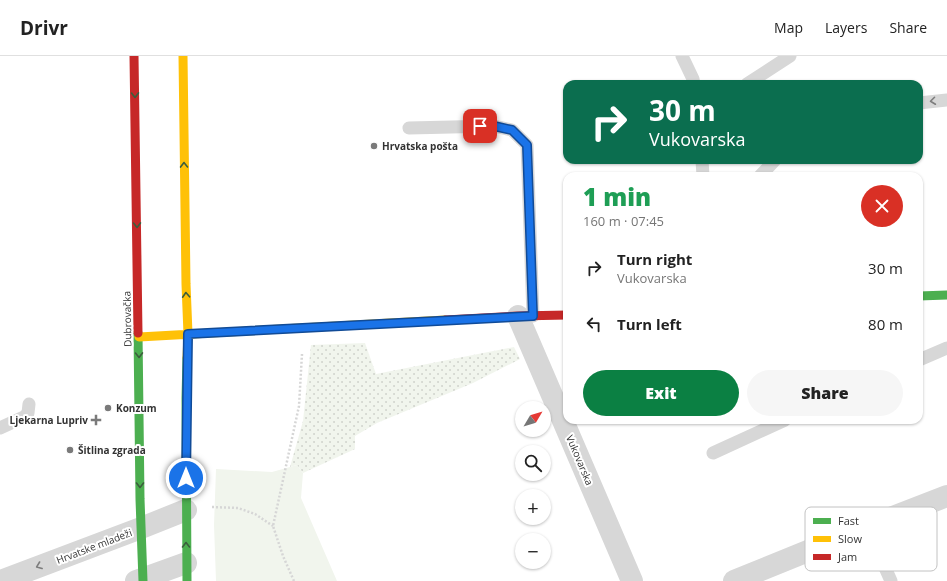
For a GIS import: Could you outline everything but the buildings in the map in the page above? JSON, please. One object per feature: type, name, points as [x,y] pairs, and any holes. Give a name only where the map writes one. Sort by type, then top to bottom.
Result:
[{"type":"street","name":"Dubrovačka","points":[[134,56],[139,337],[141,580]]},
{"type":"street","points":[[141,580],[186,572],[186,398],[188,334],[183,56]]},
{"type":"street","points":[[923,296],[947,295]]},
{"type":"street","points":[[139,337],[563,315]]},
{"type":"street","name":"Vukovarska","points":[[526,316],[563,408]]},
{"type":"street","name":"Vukovarska","points":[[569,424],[632,581]]},
{"type":"street","points":[[919,507],[947,496]]},
{"type":"street","name":"Hrvatske mladeži","points":[[1,581],[186,510]]},
{"type":"street","points":[[734,581],[805,552]]},
{"type":"lane","points":[[682,56],[693,80]]},
{"type":"lane","points":[[753,80],[790,56]]},
{"type":"lane","points":[[923,103],[947,100]]},
{"type":"lane","points":[[409,128],[494,126],[512,130],[527,145],[526,316]]},
{"type":"lane","points":[[764,172],[771,164]]},
{"type":"lane","points":[[923,358],[947,348]]},
{"type":"lane","points":[[0,428],[24,417],[28,413],[29,404]]},
{"type":"lane","points":[[713,452],[776,424]]},
{"type":"lane","points":[[887,571],[891,581]]},
{"type":"path","points":[[294,581],[283,556],[273,526],[298,406],[302,351]]},
{"type":"path","points":[[186,510],[215,507],[238,508],[255,514],[273,526]]},
{"type":"shaded area","points":[[365,343],[376,374],[514,347],[520,359],[473,383],[377,423],[355,436],[355,449],[303,473],[297,465],[290,467],[303,421],[311,345]]},
{"type":"shaded area","points":[[297,465],[303,473],[301,498],[337,581],[216,581],[214,525],[216,469],[272,472]]},
{"type":"traffic: fast","points":[[923,296],[947,295]]},
{"type":"traffic: fast","points":[[138,333],[140,499],[143,581]]},
{"type":"traffic: fast","points":[[187,358],[187,581]]},
{"type":"traffic: slow","points":[[183,56],[188,334],[187,358]]},
{"type":"traffic: slow","points":[[139,337],[445,320]]},
{"type":"traffic: jam","points":[[134,56],[138,333]]},
{"type":"traffic: jam","points":[[445,320],[563,315]]},
{"type":"place","name":"Hrvatska pošta","points":[[374,146]]},
{"type":"place","name":"Konzum","points":[[108,408]]},
{"type":"place","name":"Ljekarna Lupriv","points":[[96,420]]},
{"type":"place","name":"Šitlina zgrada","points":[[70,450]]},
{"type":"route","points":[[186,478],[188,334],[533,316],[527,145],[512,130],[494,126],[480,126]]}]
